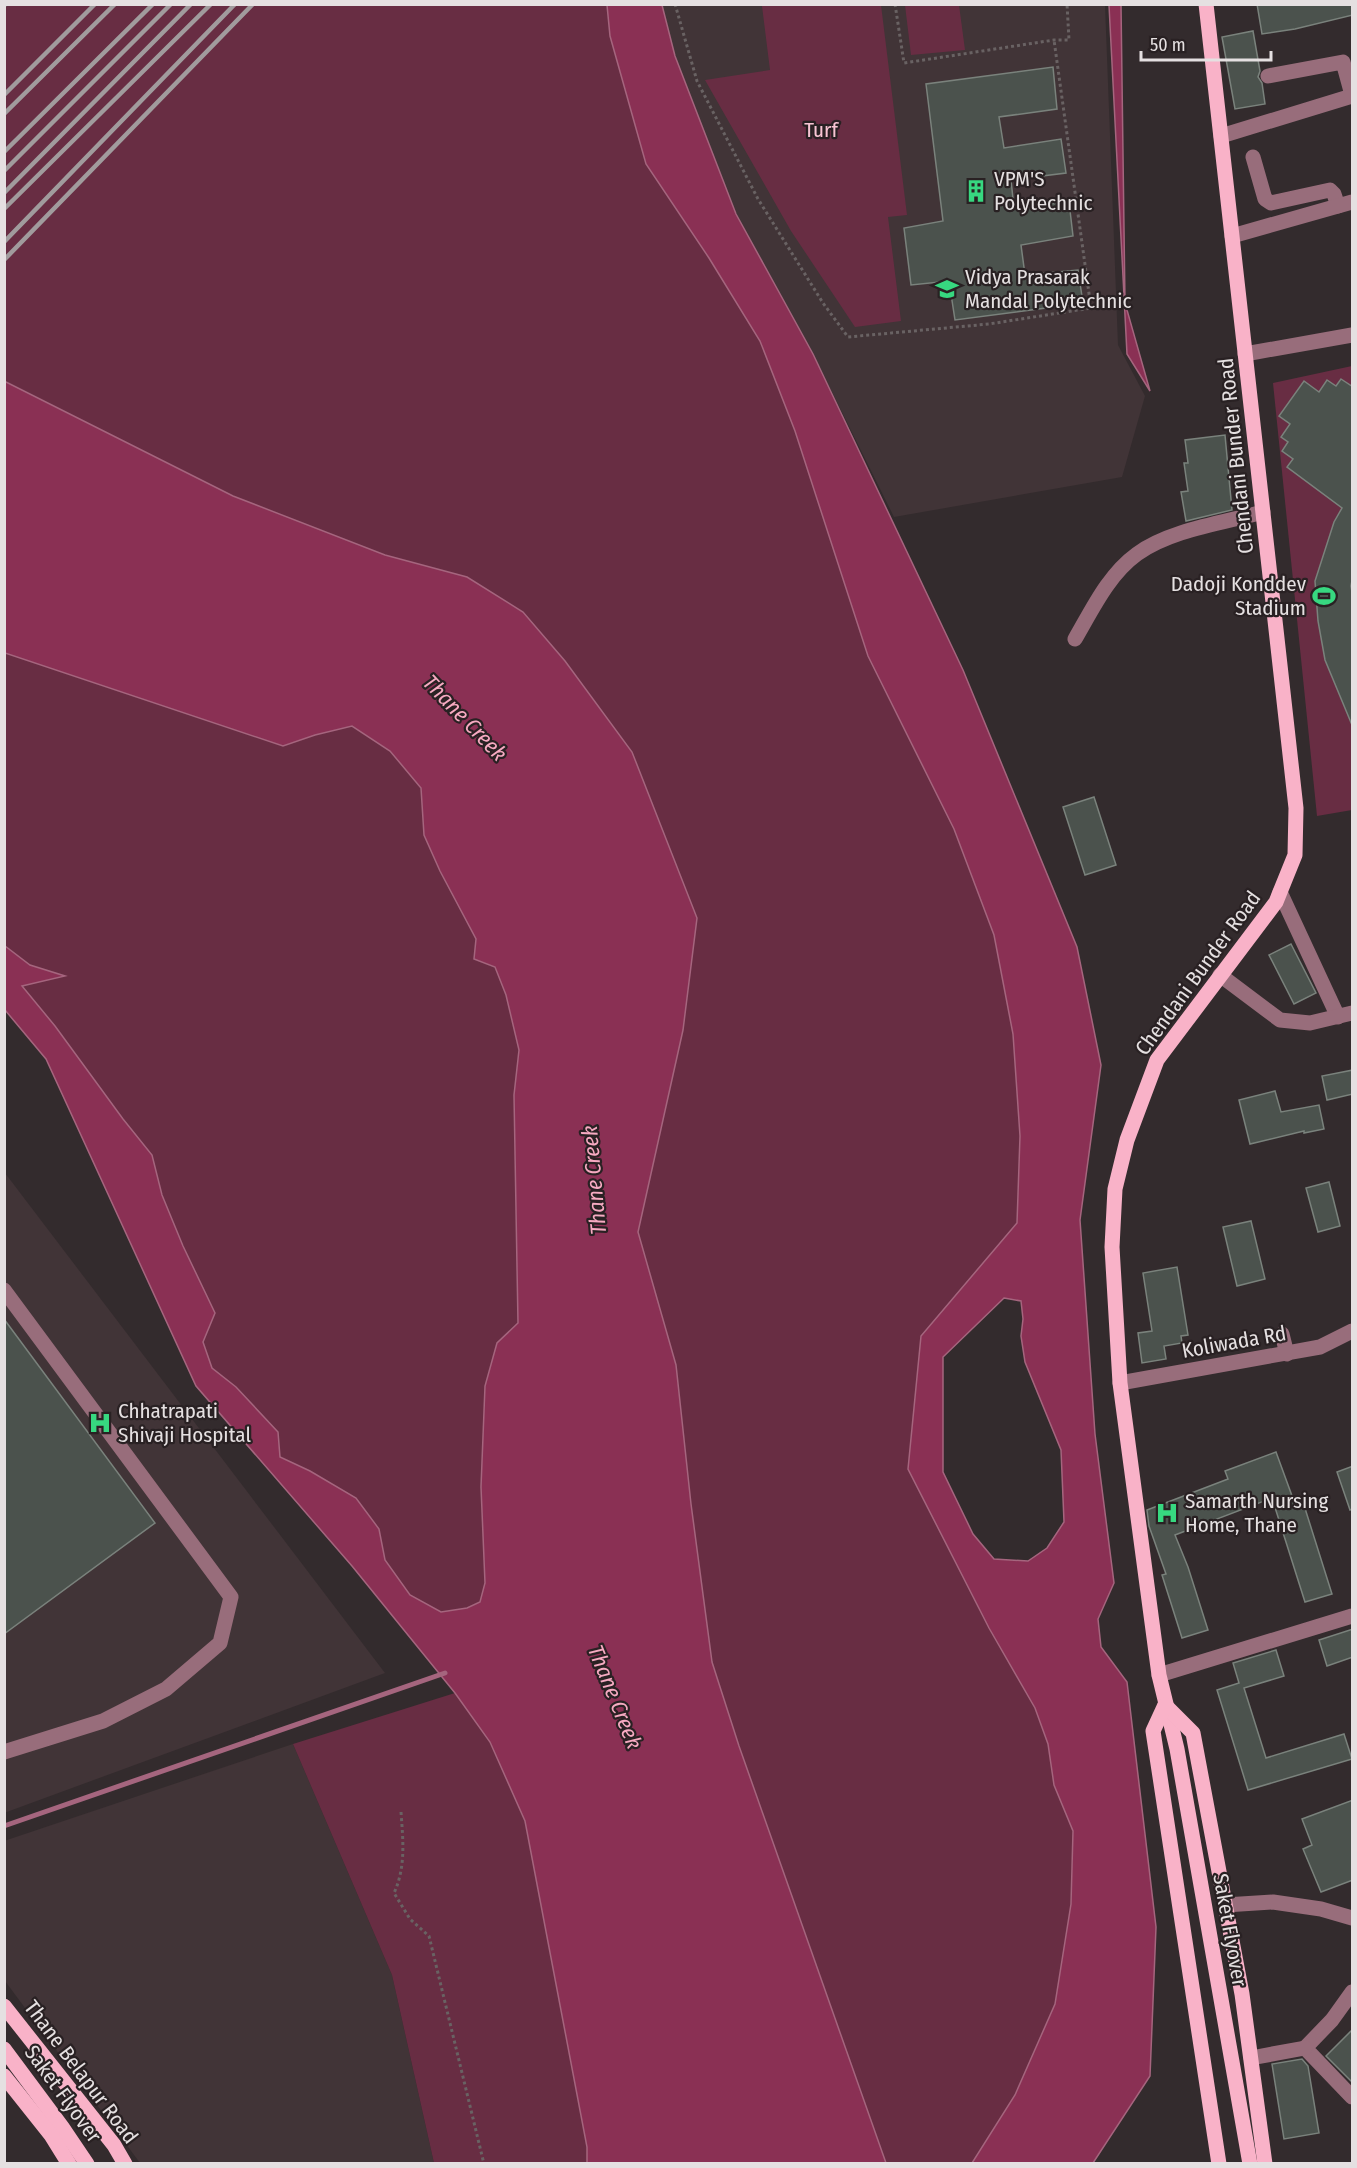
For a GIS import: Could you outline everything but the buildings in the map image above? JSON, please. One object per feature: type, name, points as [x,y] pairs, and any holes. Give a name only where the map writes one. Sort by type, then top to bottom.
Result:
[{"type":"main road","name":"Chendani Bunder Road","points":[[1165,1705],[1120,1383],[1112,1247],[1115,1189],[1127,1140],[1157,1060],[1276,902],[1295,855],[1296,808],[1206,4]]},
{"type":"main road","name":"Saket Flyover","points":[[1165,1705],[1177,1749],[1250,2163]]},
{"type":"main road","points":[[1219,2163],[1153,1731],[1165,1705],[1193,1733],[1242,1994],[1265,2163]]},
{"type":"main road","name":"Thane Belapur Road","points":[[4,2006],[107,2136],[125,2163]]},
{"type":"main road","name":"Saket Flyover","points":[[4,2049],[87,2163]]},
{"type":"main road","points":[[4,2076],[51,2135],[69,2163]]},
{"type":"street","points":[[1221,136],[1353,95],[1348,60],[1269,76]]},
{"type":"street","points":[[1253,157],[1265,199],[1272,203],[1330,190],[1345,204]]},
{"type":"street","points":[[1232,236],[1345,204]]},
{"type":"street","points":[[1245,354],[1353,335]]},
{"type":"street","points":[[1075,639],[1104,590],[1135,555],[1173,536],[1263,512]]},
{"type":"street","points":[[1220,975],[1280,1020],[1310,1023],[1345,1015],[1280,892]]},
{"type":"street","points":[[4,1290],[231,1598],[220,1643],[166,1689],[103,1721],[4,1752]]},
{"type":"street","name":"Koliwada Rd","points":[[1120,1383],[1320,1347],[1353,1331]]},
{"type":"street","points":[[1282,1334],[1287,1354]]},
{"type":"street","points":[[1159,1675],[1353,1616]]},
{"type":"street","points":[[1225,1905],[1273,1902],[1321,1908],[1353,1918]]},
{"type":"street","points":[[1251,2058],[1305,2048],[1332,2020],[1353,1992]]},
{"type":"street","points":[[1305,2048],[1353,2097]]},
{"type":"path","points":[[675,4],[697,81],[707,101],[758,199],[823,303],[848,337],[989,324],[1091,308],[1054,40]]},
{"type":"path","points":[[895,4],[904,63],[1054,40],[1069,40],[1067,4]]},
{"type":"path","points":[[401,1812],[403,1851],[400,1879],[394,1893],[410,1919],[429,1936],[484,2163]]},
{"type":"shaded area","name":"Vidya Prasarak Mandal Polytechnic","points":[[662,5],[1105,5],[1118,345],[1145,396],[1122,477],[894,517],[813,354],[736,214],[675,56]]},
{"type":"shaded area","name":"Chhatrapati Shivaji Hospital","points":[[5,1173],[385,1673],[4,1813]]},
{"type":"shaded area","points":[[293,1744],[392,1975],[434,2163],[140,2163],[5,1981],[4,1841]]},
{"type":"green space","name":"Turf","points":[[771,4],[881,5],[907,215],[888,217],[901,321],[855,327],[791,231],[705,80],[770,70],[762,6]]},
{"type":"green space","points":[[4,5],[607,5],[610,36],[646,164],[709,258],[760,341],[994,935],[1013,1034],[1020,1136],[1017,1224],[921,1336],[908,1469],[989,1628],[1035,1708],[1048,1744],[1054,1785],[1073,1831],[1071,1904],[1055,2004],[1015,2095],[972,2163],[886,2163],[739,1746],[712,1662],[691,1504],[676,1365],[638,1232],[683,1030],[632,752],[565,661],[523,612],[467,577],[385,555],[233,496],[5,381]]},
{"type":"green space","points":[[905,5],[959,5],[965,50],[911,55]]},
{"type":"green space","name":"Dadoji Konddev Stadium","points":[[1352,366],[1352,810],[1317,816],[1273,383]]},
{"type":"green space","points":[[5,653],[283,746],[352,726],[390,751],[421,788],[424,835],[440,871],[477,939],[474,959],[495,967],[506,995],[519,1050],[514,1095],[518,1323],[497,1343],[485,1386],[481,1487],[485,1583],[480,1602],[467,1608],[441,1612],[410,1595],[385,1560],[379,1529],[310,1471],[280,1457],[236,1387],[212,1368],[202,1342],[183,1246],[162,1195],[152,1155],[55,1026],[21,985],[64,976],[30,965],[5,946]]},
{"type":"green space","points":[[455,1693],[490,1742],[525,1821],[587,2147],[587,2163],[434,2163],[392,1975],[293,1744]]},
{"type":"water","points":[[607,5],[662,5],[675,56],[736,214],[813,354],[963,670],[1077,947],[1101,1065],[1080,1220],[1095,1434],[1114,1583],[1098,1619],[1101,1647],[1127,1682],[1156,1927],[1150,2076],[1093,2163],[972,2163],[1015,2095],[1055,2004],[1071,1904],[1073,1831],[1054,1785],[1048,1744],[1035,1708],[989,1628],[908,1469],[921,1336],[1017,1223],[1020,1136],[1013,1034],[994,935],[954,829],[868,656],[795,431],[760,341],[709,258],[646,164],[610,36]],"holes":[[[1004,1298],[1021,1301],[1023,1319],[1021,1336],[1025,1362],[1061,1450],[1064,1522],[1047,1548],[1028,1561],[994,1559],[973,1534],[943,1472],[943,1357]]]},
{"type":"water","points":[[1109,5],[1121,5],[1125,303],[1150,391],[1127,354]]},
{"type":"water","name":"Thane Creek","points":[[4,381],[233,496],[385,555],[467,577],[523,612],[565,661],[632,752],[697,918],[683,1030],[638,1232],[676,1365],[691,1504],[712,1662],[739,1746],[886,2163],[587,2163],[587,2147],[525,1821],[490,1742],[455,1693],[352,1566],[196,1386],[46,1059],[5,1010],[5,946],[30,965],[65,976],[22,986],[152,1155],[162,1195],[215,1313],[203,1342],[212,1368],[236,1387],[278,1432],[280,1457],[310,1471],[356,1498],[379,1529],[385,1560],[410,1595],[441,1612],[467,1608],[480,1602],[485,1583],[481,1487],[485,1386],[497,1343],[518,1323],[514,1095],[519,1050],[506,995],[495,967],[474,959],[476,939],[424,835],[421,788],[390,751],[352,726],[283,746],[5,653]]},
{"type":"waterway","points":[[4,1826],[445,1673]]},
{"type":"railway","points":[[4,95],[95,4]]},
{"type":"railway","points":[[4,114],[115,4]]},
{"type":"railway","points":[[4,152],[153,4]]},
{"type":"railway","points":[[4,171],[171,4]]},
{"type":"railway","points":[[4,193],[191,4]]},
{"type":"railway","points":[[4,209],[211,4]]},
{"type":"railway","points":[[4,242],[235,4]]},
{"type":"railway","points":[[4,260],[253,4]]},
{"type":"place","name":"VPM'S Polytechnic","points":[[976,191]]},
{"type":"place","name":"Vidya Prasarak Mandal Polytechnic","points":[[947,289]]},
{"type":"place","name":"Dadoji Konddev Stadium","points":[[1324,596]]},
{"type":"place","name":"Chhatrapati Shivaji Hospital","points":[[100,1423]]},
{"type":"place","name":"Samarth Nursing Home, Thane","points":[[1167,1513]]}]
